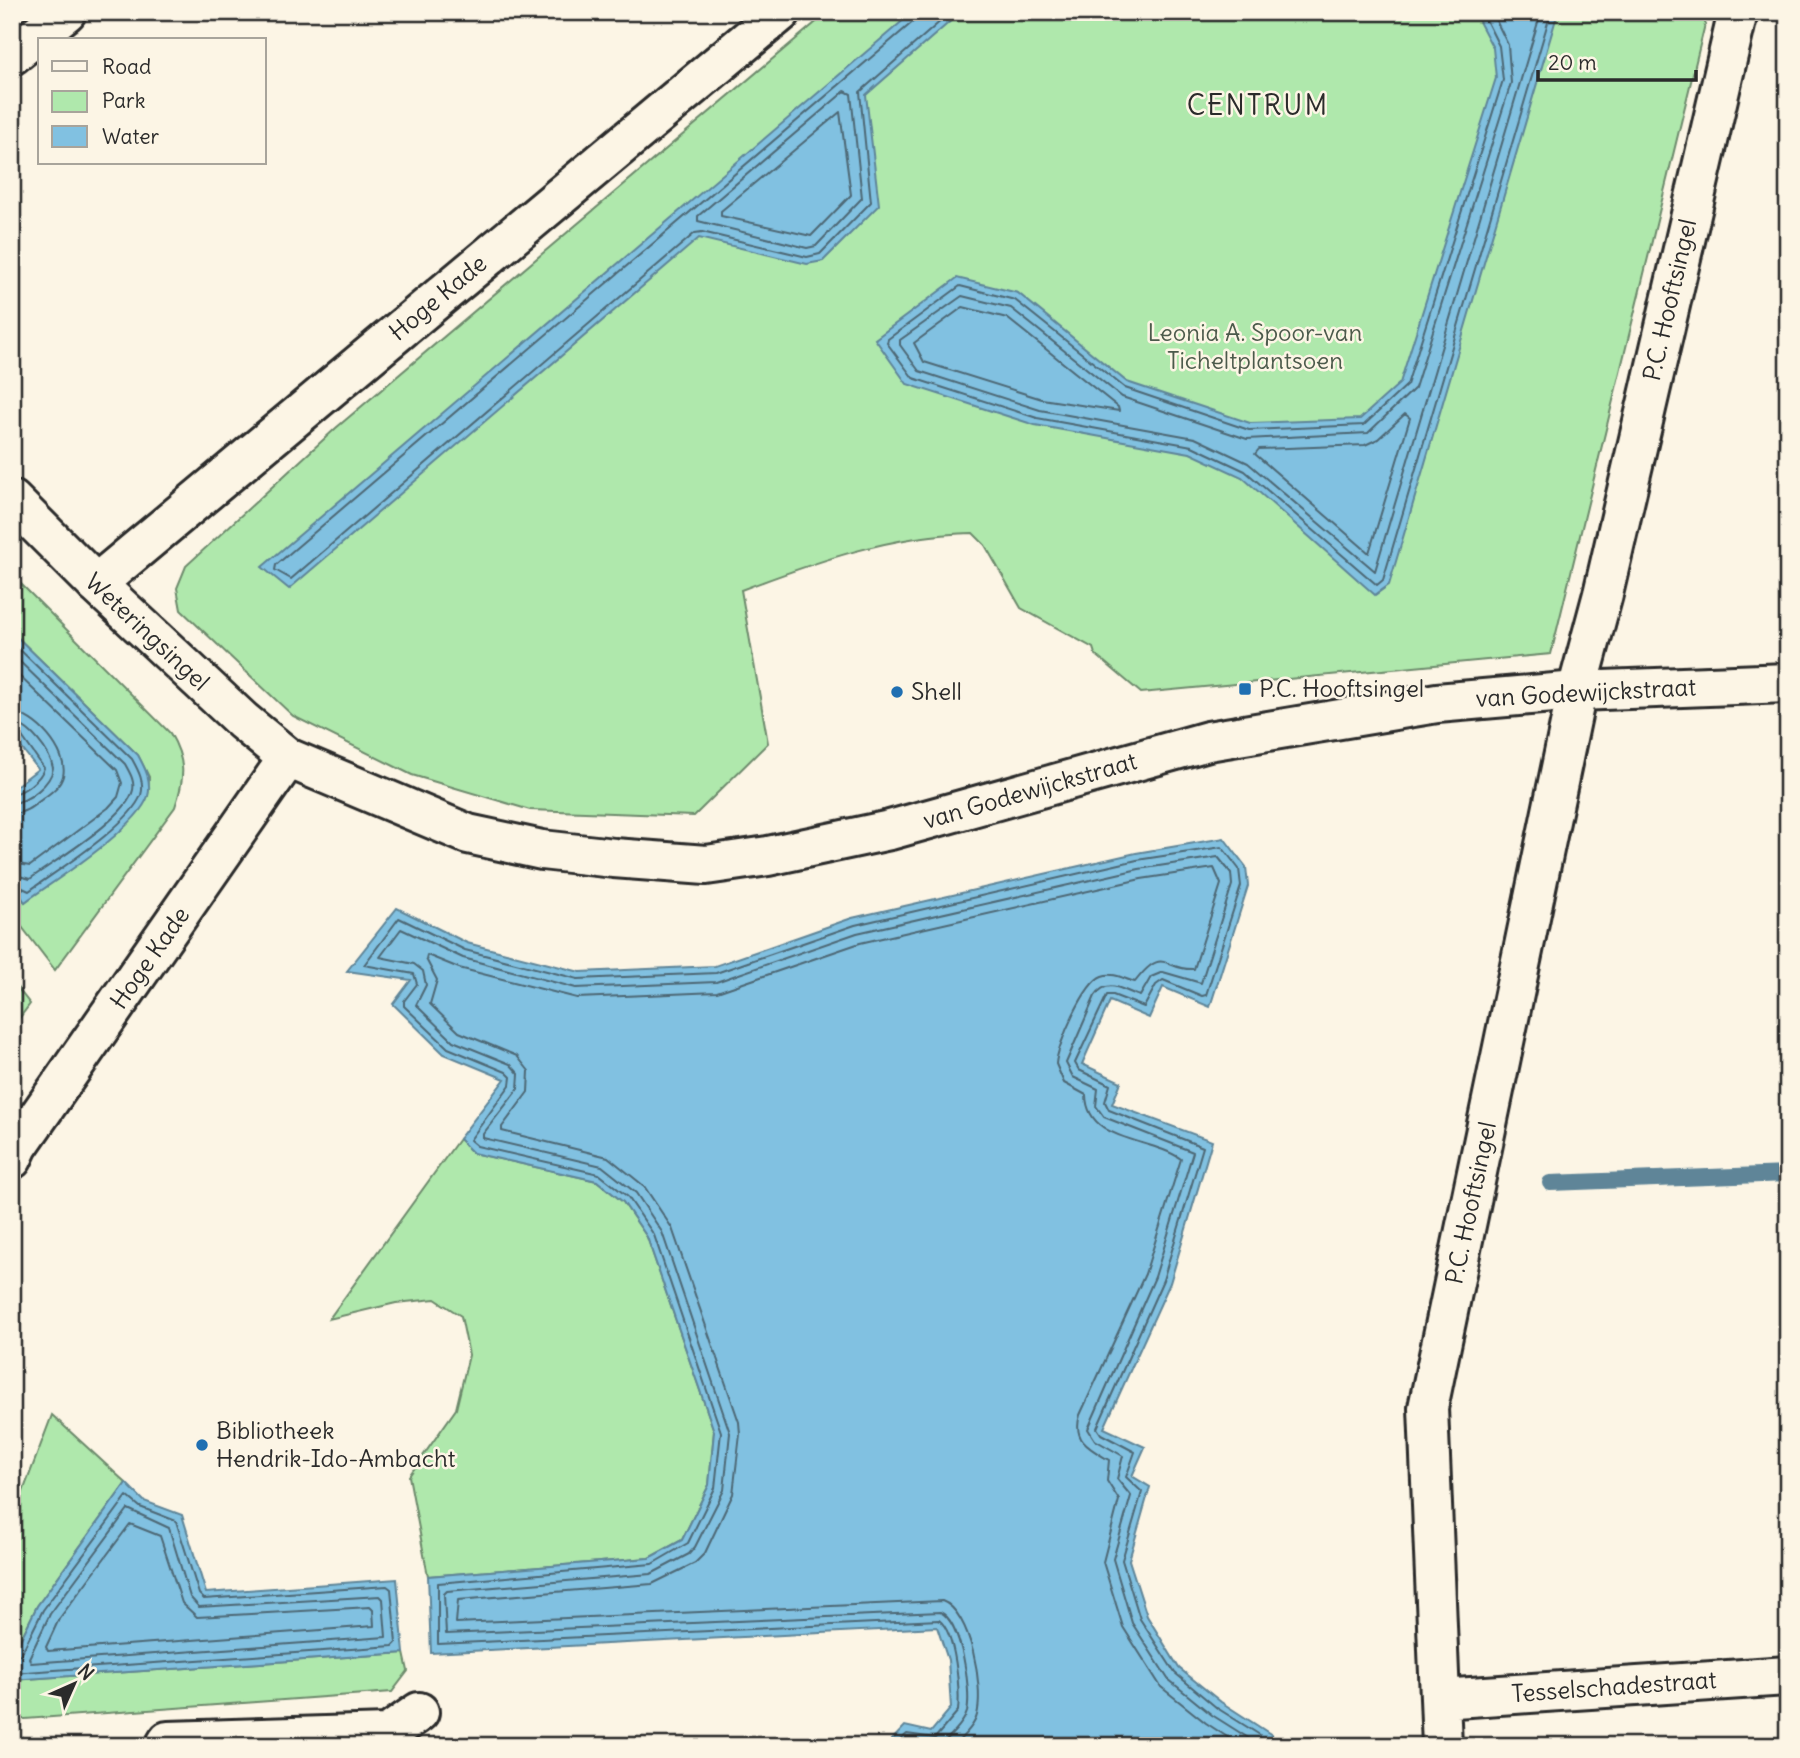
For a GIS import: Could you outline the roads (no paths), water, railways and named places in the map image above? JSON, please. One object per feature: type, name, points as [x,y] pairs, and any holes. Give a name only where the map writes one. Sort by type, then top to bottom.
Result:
[{"type":"street","points":[[12,55],[66,12]]},
{"type":"street","name":"Hoge Kade","points":[[96,584],[780,12]]},
{"type":"street","name":"P.C. Hooftsingel","points":[[1442,1746],[1428,1408],[1577,691],[1603,594],[1738,12]]},
{"type":"street","name":"Weteringsingel","points":[[12,500],[96,584],[243,721],[288,758]]},
{"type":"street","name":"van Godewijckstraat","points":[[288,758],[468,834],[542,850],[706,865],[768,856],[890,830],[1208,741],[1437,703],[1577,691],[1788,683]]},
{"type":"street","name":"Hoge Kade","points":[[12,1158],[288,758]]},
{"type":"street","name":"Tesselschadestraat","points":[[1440,1699],[1788,1676]]},
{"type":"street","points":[[165,1746],[169,1741],[388,1734],[419,1712]]},
{"type":"water","points":[[913,12],[961,12],[866,95],[879,205],[823,261],[807,264],[699,238],[289,589],[262,567]]},
{"type":"water","points":[[1474,12],[1558,12],[1389,585],[1375,595],[1242,477],[1190,453],[1035,425],[907,384],[875,339],[957,278],[1018,293],[1127,382],[1250,423],[1360,419],[1400,383],[1496,78],[1493,48]]},
{"type":"water","points":[[12,632],[138,755],[149,785],[148,796],[129,823],[94,853],[25,902],[12,886],[12,789],[38,769],[12,736]]},
{"type":"water","points":[[1224,838],[1246,867],[1248,886],[1210,1007],[1163,987],[1149,1018],[1110,1001],[1082,1064],[1121,1082],[1112,1104],[1212,1141],[1170,1283],[1104,1428],[1145,1447],[1132,1476],[1150,1487],[1129,1560],[1147,1616],[1179,1668],[1221,1702],[1272,1735],[1266,1746],[886,1746],[905,1726],[931,1732],[951,1708],[948,1660],[937,1627],[431,1653],[428,1576],[649,1558],[682,1540],[709,1485],[714,1431],[647,1237],[623,1202],[597,1181],[473,1153],[459,1139],[505,1079],[444,1054],[393,1004],[411,980],[347,971],[397,908],[467,943],[580,972],[715,966],[852,918],[1136,853]]},
{"type":"water","points":[[126,1483],[144,1501],[182,1515],[206,1593],[397,1579],[404,1653],[12,1680],[12,1657],[37,1606]]},
{"type":"waterway","points":[[1550,1183],[1788,1174]]},
{"type":"place","name":"P.C. Hooftsingel","points":[[1245,689]]},
{"type":"place","name":"Shell","points":[[897,692]]},
{"type":"place","name":"Bibliotheek Hendrik-Ido-Ambacht","points":[[202,1445]]},
{"type":"district","name":"CENTRUM","points":[[1258,105]]},
{"type":"park label","name":"Leonia A. Spoor-van Ticheltplantsoen","points":[[1255,347]]}]
